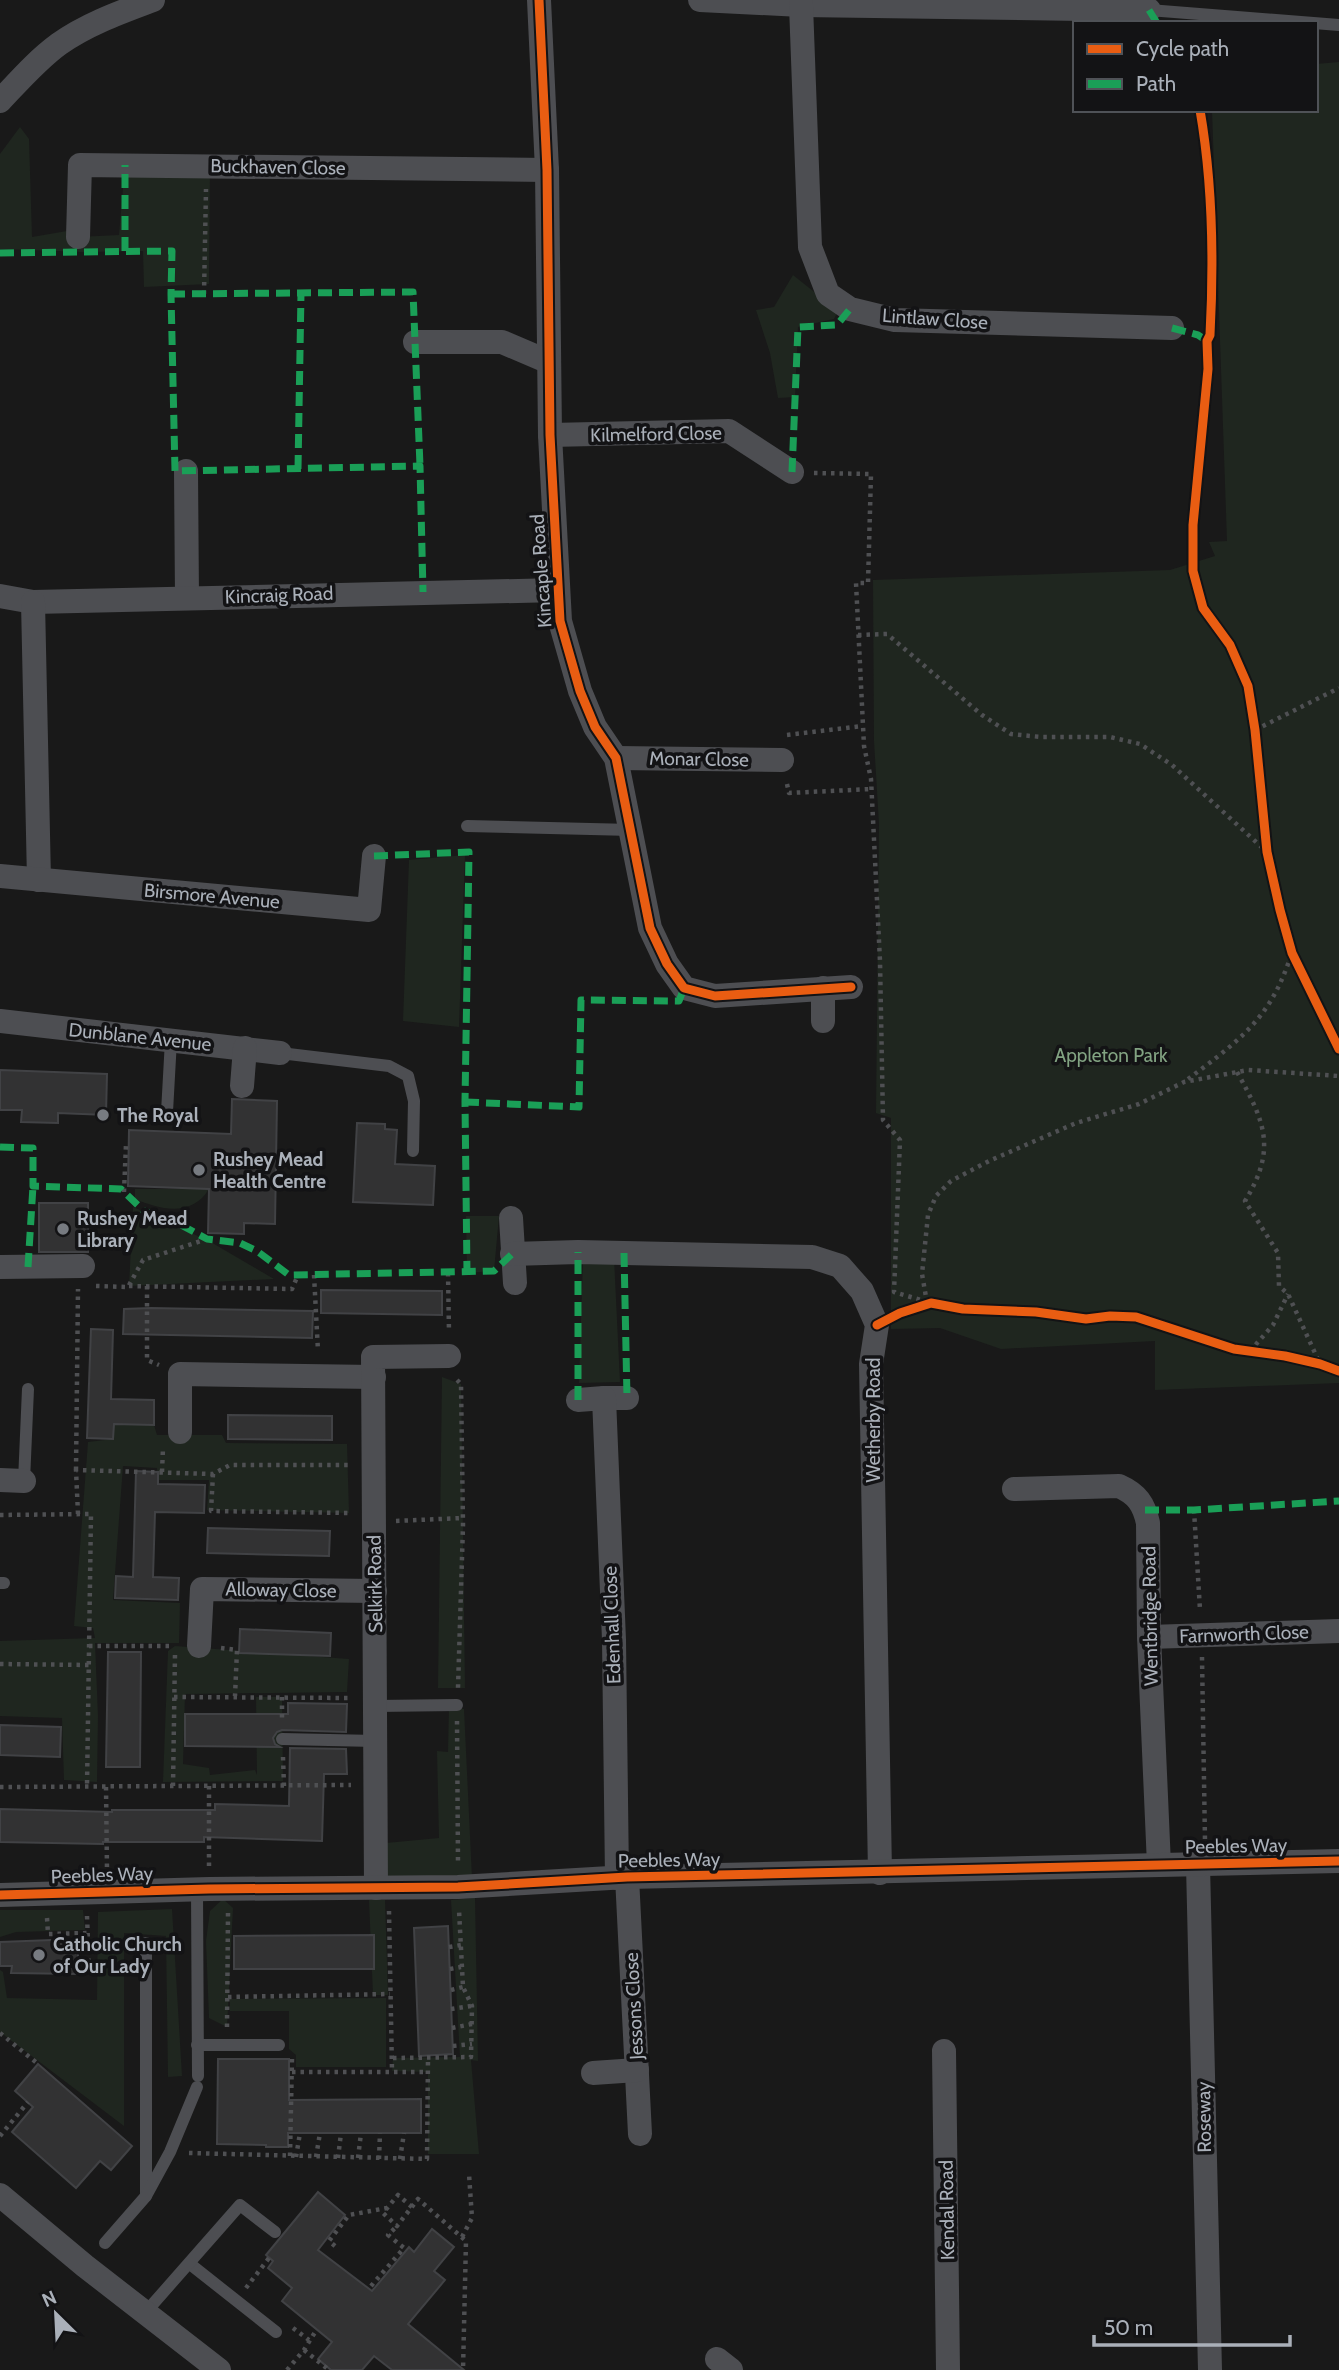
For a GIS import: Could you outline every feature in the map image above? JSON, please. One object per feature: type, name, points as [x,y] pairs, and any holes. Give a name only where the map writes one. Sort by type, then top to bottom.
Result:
[{"type":"street","points":[[0,101],[59,44],[108,17],[153,0]]},
{"type":"street","name":"Kincaple Road","points":[[539,0],[547,170],[550,435],[560,621],[580,691],[595,727],[616,758],[650,928],[667,964],[684,988],[715,996],[851,987]]},
{"type":"street","points":[[701,0],[802,5],[1149,10]]},
{"type":"street","name":"Lintlaw Close","points":[[802,5],[810,247],[828,294],[850,309],[895,320],[1172,328]]},
{"type":"street","name":"Buckhaven Close","points":[[78,237],[80,165],[547,170]]},
{"type":"street","points":[[415,342],[502,342],[550,362]]},
{"type":"street","name":"Kilmelford Close","points":[[550,435],[729,432],[792,472]]},
{"type":"street","points":[[186,471],[187,598]]},
{"type":"street","name":"Kincraig Road","points":[[0,596],[33,601],[558,590]]},
{"type":"street","points":[[33,601],[39,880]]},
{"type":"street","name":"Monar Close","points":[[616,758],[782,760]]},
{"type":"street","name":"Birsmore Avenue","points":[[0,876],[369,910],[374,856]]},
{"type":"street","points":[[823,988],[823,1021]]},
{"type":"street","name":"Dunblane Avenue","points":[[0,1021],[280,1053]]},
{"type":"street","points":[[242,1086],[245,1048]]},
{"type":"street","points":[[511,1218],[515,1283]]},
{"type":"street","name":"Wetherby Road","points":[[512,1254],[578,1252],[812,1257],[840,1266],[862,1292],[877,1325],[871,1364],[880,1873]]},
{"type":"street","points":[[0,1268],[84,1279]]},
{"type":"street","points":[[180,1432],[180,1374],[374,1377],[373,1357],[449,1356]]},
{"type":"street","name":"Selkirk Road","points":[[374,1377],[376,1785],[382,1888]]},
{"type":"street","name":"Edenhall Close","points":[[578,1400],[615,1398],[614,1640],[622,1878]]},
{"type":"street","name":"Wentbridge Road","points":[[1014,1489],[1119,1486],[1130,1490],[1140,1499],[1148,1523],[1149,1637],[1159,1865]]},
{"type":"street","name":"Alloway Close","points":[[187,1646],[202,1589],[375,1591]]},
{"type":"street","name":"Farnworth Close","points":[[1149,1637],[1339,1631]]},
{"type":"street","name":"Peebles Way","points":[[0,1895],[458,1887],[622,1878],[1339,1861]]},
{"type":"street","name":"Roseway","points":[[1202,1865],[1210,2370]]},
{"type":"street","name":"Jessons Close","points":[[622,1878],[640,2134]]},
{"type":"street","name":"Kendal Road","points":[[944,2051],[948,2370]]},
{"type":"street","points":[[593,2073],[637,2070]]},
{"type":"street","points":[[0,2195],[219,2370]]},
{"type":"lane","points":[[1149,10],[1298,21]]},
{"type":"lane","points":[[1318,22],[1339,24]]},
{"type":"lane","points":[[467,826],[632,830]]},
{"type":"lane","points":[[167,1112],[170,1040]]},
{"type":"lane","points":[[280,1053],[389,1066],[408,1076],[414,1101],[413,1151]]},
{"type":"lane","points":[[12,1481],[28,1388]]},
{"type":"lane","points":[[376,1702],[457,1706]]},
{"type":"lane","points":[[282,1739],[376,1741]]},
{"type":"lane","points":[[105,2243],[146,2196],[170,2152],[197,2082],[197,2045],[211,1890]]},
{"type":"lane","points":[[146,1943],[146,2196]]},
{"type":"lane","points":[[197,2045],[279,2045]]},
{"type":"lane","points":[[145,2313],[240,2205],[275,2232]]},
{"type":"lane","points":[[190,2264],[276,2332]]},
{"type":"path","points":[[204,294],[206,166]]},
{"type":"path","points":[[792,472],[871,474],[868,583],[856,583],[880,961],[883,1120],[900,1140],[894,1292],[931,1303],[926,1297],[922,1274],[928,1215],[936,1196],[951,1181],[989,1161],[1076,1123],[1139,1104],[1184,1082],[1246,1031],[1265,1010],[1282,982],[1292,953]]},
{"type":"path","points":[[858,635],[887,634],[982,715],[1011,734],[1110,737],[1140,744],[1172,765],[1268,852]]},
{"type":"path","points":[[1255,730],[1339,688]]},
{"type":"path","points":[[863,726],[787,735],[782,760],[789,793],[871,789]]},
{"type":"path","points":[[1184,1082],[1237,1072],[1294,1071],[1339,1076]]},
{"type":"path","points":[[1237,1072],[1261,1118],[1265,1157],[1257,1181],[1245,1201],[1278,1253],[1279,1286],[1288,1294],[1320,1364]]},
{"type":"path","points":[[124,1192],[126,1144]]},
{"type":"path","points":[[129,1286],[143,1260],[207,1239]]},
{"type":"path","points":[[78,1514],[76,1470],[84,1279],[128,1287],[292,1289],[298,1275]]},
{"type":"path","points":[[314,1275],[319,1377]]},
{"type":"path","points":[[147,1286],[147,1360],[180,1374]]},
{"type":"path","points":[[1251,1351],[1273,1325],[1288,1294]]},
{"type":"path","points":[[76,1470],[213,1474],[230,1465],[374,1465]]},
{"type":"path","points":[[213,1474],[211,1511],[374,1518],[463,1518]]},
{"type":"path","points":[[1194,1510],[1201,1634],[1202,1865]]},
{"type":"path","points":[[0,1515],[91,1514],[87,1786]]},
{"type":"path","points":[[173,1786],[174,1697],[187,1646]]},
{"type":"path","points":[[0,1664],[89,1665]]},
{"type":"path","points":[[174,1697],[376,1702]]},
{"type":"path","points":[[0,1787],[376,1785]]},
{"type":"path","points":[[209,1786],[211,1890],[228,1997],[227,2045]]},
{"type":"path","points":[[89,1968],[88,1933],[97,1893],[106,1787]]},
{"type":"path","points":[[382,1888],[390,1994],[392,2071]]},
{"type":"path","points":[[45,1894],[48,1934],[88,1933]]},
{"type":"path","points":[[449,1947],[461,1945]]},
{"type":"path","points":[[450,1969],[461,1967]]},
{"type":"path","points":[[451,1990],[463,1987]]},
{"type":"path","points":[[228,1997],[390,1994]]},
{"type":"path","points":[[452,2009],[472,2006]]},
{"type":"path","points":[[452,2028],[472,2024]]},
{"type":"path","points":[[0,2033],[38,2064]]},
{"type":"path","points":[[453,2046],[472,2044]]},
{"type":"path","points":[[279,2045],[292,2058],[293,2156]]},
{"type":"path","points":[[170,2152],[427,2159],[429,2058]]},
{"type":"path","points":[[292,2072],[428,2072]]},
{"type":"path","points":[[0,2136],[28,2102]]},
{"type":"path","points":[[293,2156],[300,2133]]},
{"type":"path","points":[[316,2157],[320,2133]]},
{"type":"path","points":[[338,2158],[341,2133]]},
{"type":"path","points":[[358,2158],[361,2133]]},
{"type":"path","points":[[379,2159],[380,2133]]},
{"type":"path","points":[[400,2160],[404,2133]]},
{"type":"path","points":[[249,2146],[249,2154]]},
{"type":"path","points":[[462,2237],[472,2218],[469,2174]]},
{"type":"path","points":[[397,2226],[383,2213],[398,2196],[412,2207]]},
{"type":"path","points":[[371,2286],[404,2248],[388,2235],[418,2199],[466,2241],[463,2370]]},
{"type":"path","points":[[335,2246],[329,2241],[349,2215],[387,2208]]},
{"type":"path","points":[[287,2370],[317,2329]]},
{"type":"path","points":[[304,2350],[329,2370]]},
{"type":"green space","name":"Appleton Park","points":[[1339,62],[1339,1383],[1155,1390],[1155,1341],[1001,1349],[940,1328],[891,1329],[891,1118],[876,1113],[879,824],[874,741],[873,580],[1170,570],[1215,556],[1209,542],[1227,541],[1212,112],[1318,112],[1318,64]]},
{"type":"green space","points":[[20,127],[29,139],[32,237],[67,231],[82,249],[78,237],[119,235],[125,165],[210,166],[209,284],[144,287],[143,251],[0,249],[0,154]]},
{"type":"green space","points":[[793,275],[838,311],[834,319],[798,327],[795,397],[778,398],[770,353],[756,310],[774,307]]},
{"type":"green space","points":[[465,855],[459,1027],[403,1021],[409,860]]},
{"type":"green space","points":[[135,1189],[209,1189],[194,1204],[175,1209],[135,1199]]},
{"type":"green space","points":[[133,1207],[209,1241],[274,1279],[129,1286]]},
{"type":"green space","points":[[466,1216],[499,1216],[494,1271],[467,1273]]},
{"type":"green space","points":[[614,1258],[620,1382],[579,1383],[583,1259]]},
{"type":"green space","points":[[442,1377],[461,1384],[465,1688],[438,1688]]},
{"type":"green space","points":[[114,1424],[154,1425],[157,1435],[222,1435],[226,1443],[347,1444],[349,1513],[207,1510],[209,1480],[158,1480],[157,1468],[123,1466],[113,1600],[180,1603],[179,1643],[95,1643],[97,1782],[64,1780],[62,1718],[0,1716],[0,1641],[95,1638],[93,1628],[74,1626],[88,1442],[113,1439]]},
{"type":"green space","points":[[175,1646],[349,1659],[347,1692],[185,1694],[183,1764],[209,1768],[210,1775],[255,1770],[257,1775],[256,1697],[282,1697],[283,1781],[163,1782],[168,1651]]},
{"type":"green space","points":[[449,1706],[464,1709],[472,1878],[387,1879],[386,1843],[439,1838],[437,1751],[448,1752]]},
{"type":"green space","points":[[475,1898],[478,2061],[471,2060],[479,2154],[428,2154],[428,2072],[392,2071],[393,2058],[460,2057],[451,1900]]},
{"type":"green space","points":[[223,1899],[233,1908],[227,2027],[209,2018],[206,1941],[210,1911]]},
{"type":"green space","points":[[369,1900],[385,1900],[388,1995],[373,1995]]},
{"type":"green space","points":[[172,1909],[182,2076],[168,2077],[166,1936],[124,1933],[124,2126],[0,2032],[0,1970],[3,1972],[7,1998],[97,2000],[98,1912]]},
{"type":"green space","points":[[0,1910],[83,1910],[85,1930],[16,1932],[0,1937]]},
{"type":"green space","points":[[386,1998],[386,2067],[296,2067],[296,2055],[289,2049],[289,2011],[230,2011],[230,1999]]},
{"type":"building","points":[[0,1070],[107,1074],[106,1115],[58,1113],[58,1123],[21,1122],[22,1110],[0,1110]]},
{"type":"building","name":"Rushey Mead Health Centre","points":[[232,1099],[277,1101],[275,1224],[244,1223],[244,1234],[208,1233],[209,1189],[128,1186],[129,1130],[231,1134]]},
{"type":"building","points":[[357,1123],[385,1124],[385,1129],[397,1130],[395,1164],[435,1166],[433,1205],[353,1202]]},
{"type":"building","name":"Rushey Mead Library","points":[[39,1203],[88,1203],[88,1252],[39,1252]]},
{"type":"building","points":[[321,1290],[442,1291],[442,1315],[321,1313]]},
{"type":"building","points":[[124,1309],[313,1311],[312,1338],[123,1334]]},
{"type":"building","points":[[91,1329],[113,1330],[111,1399],[154,1400],[154,1425],[114,1424],[113,1439],[87,1438]]},
{"type":"building","points":[[228,1415],[332,1416],[332,1440],[228,1439]]},
{"type":"building","points":[[136,1471],[158,1472],[158,1484],[205,1485],[204,1513],[155,1512],[153,1577],[179,1578],[178,1600],[115,1598],[116,1576],[133,1577]]},
{"type":"building","points":[[208,1528],[330,1531],[329,1556],[207,1553]]},
{"type":"building","points":[[240,1629],[331,1633],[330,1656],[239,1653]]},
{"type":"building","points":[[108,1652],[141,1652],[140,1767],[106,1767]]},
{"type":"building","points":[[288,1703],[347,1704],[346,1732],[282,1730],[273,1738],[275,1744],[280,1747],[185,1746],[185,1714],[288,1714]]},
{"type":"building","points":[[0,1725],[61,1727],[60,1757],[0,1755]]},
{"type":"building","points":[[290,1748],[346,1749],[347,1774],[324,1774],[322,1841],[204,1837],[204,1842],[0,1842],[0,1809],[112,1812],[215,1810],[215,1804],[289,1806]]},
{"type":"building","points":[[448,1926],[453,2054],[419,2056],[414,1928]]},
{"type":"building","points":[[374,1935],[374,1969],[234,1969],[234,1936]]},
{"type":"building","name":"Catholic Church of Our Lady","points":[[78,1939],[78,1974],[11,1973],[12,1966],[0,1966],[0,1942]]},
{"type":"building","points":[[218,2059],[289,2059],[289,2100],[421,2099],[421,2133],[288,2133],[288,2147],[217,2144]]},
{"type":"building","points":[[38,2064],[132,2146],[111,2170],[100,2161],[76,2188],[12,2132],[33,2107],[15,2091]]},
{"type":"building","points":[[318,2192],[345,2215],[318,2250],[372,2291],[409,2247],[414,2252],[432,2229],[454,2247],[434,2271],[445,2280],[408,2324],[464,2370],[392,2370],[374,2356],[362,2370],[331,2370],[318,2359],[332,2342],[282,2301],[292,2288],[268,2268],[273,2261],[266,2255]]},
{"type":"marked path","points":[[1149,10],[1156,21]]},
{"type":"marked path","points":[[125,165],[125,251]]},
{"type":"marked path","points":[[0,253],[172,251],[175,471],[420,466],[423,592]]},
{"type":"marked path","points":[[171,294],[413,292],[420,466]]},
{"type":"marked path","points":[[298,469],[301,293]]},
{"type":"marked path","points":[[792,472],[798,327],[837,325],[850,309]]},
{"type":"marked path","points":[[1172,328],[1198,335],[1207,341]]},
{"type":"marked path","points":[[374,856],[469,852],[465,1102],[467,1273]]},
{"type":"marked path","points":[[465,1102],[579,1107],[581,1000],[679,1001],[684,988]]},
{"type":"marked path","points":[[0,1147],[33,1148],[33,1186],[121,1189],[144,1211],[170,1219],[207,1239],[240,1243],[257,1251],[289,1275],[494,1271],[512,1254]]},
{"type":"marked path","points":[[28,1267],[33,1186]]},
{"type":"marked path","points":[[578,1252],[578,1400]]},
{"type":"marked path","points":[[624,1253],[627,1398]]},
{"type":"marked path","points":[[1145,1510],[1194,1510],[1339,1501]]},
{"type":"cycle path","points":[[539,0],[547,170],[550,435],[560,621],[580,691],[595,727],[616,758],[650,928],[667,964],[684,988],[715,996],[851,987]]},
{"type":"cycle path","points":[[1200,112],[1210,194],[1212,278],[1210,335],[1207,341],[1208,369],[1193,525],[1193,571],[1203,608],[1230,645],[1248,686],[1267,852],[1280,910],[1292,953],[1339,1049]]},
{"type":"cycle path","points":[[877,1325],[900,1313],[931,1303],[963,1309],[1036,1312],[1086,1319],[1136,1317],[1234,1349],[1285,1356],[1339,1371]]},
{"type":"cycle path","points":[[0,1895],[209,1889],[458,1887],[627,1877],[1339,1861]]},
{"type":"place","name":"The Royal","points":[[103,1115]]},
{"type":"place","name":"Rushey Mead Health Centre","points":[[199,1170]]},
{"type":"place","name":"Rushey Mead Library","points":[[63,1229]]},
{"type":"place","name":"Catholic Church of Our Lady","points":[[39,1955]]}]
